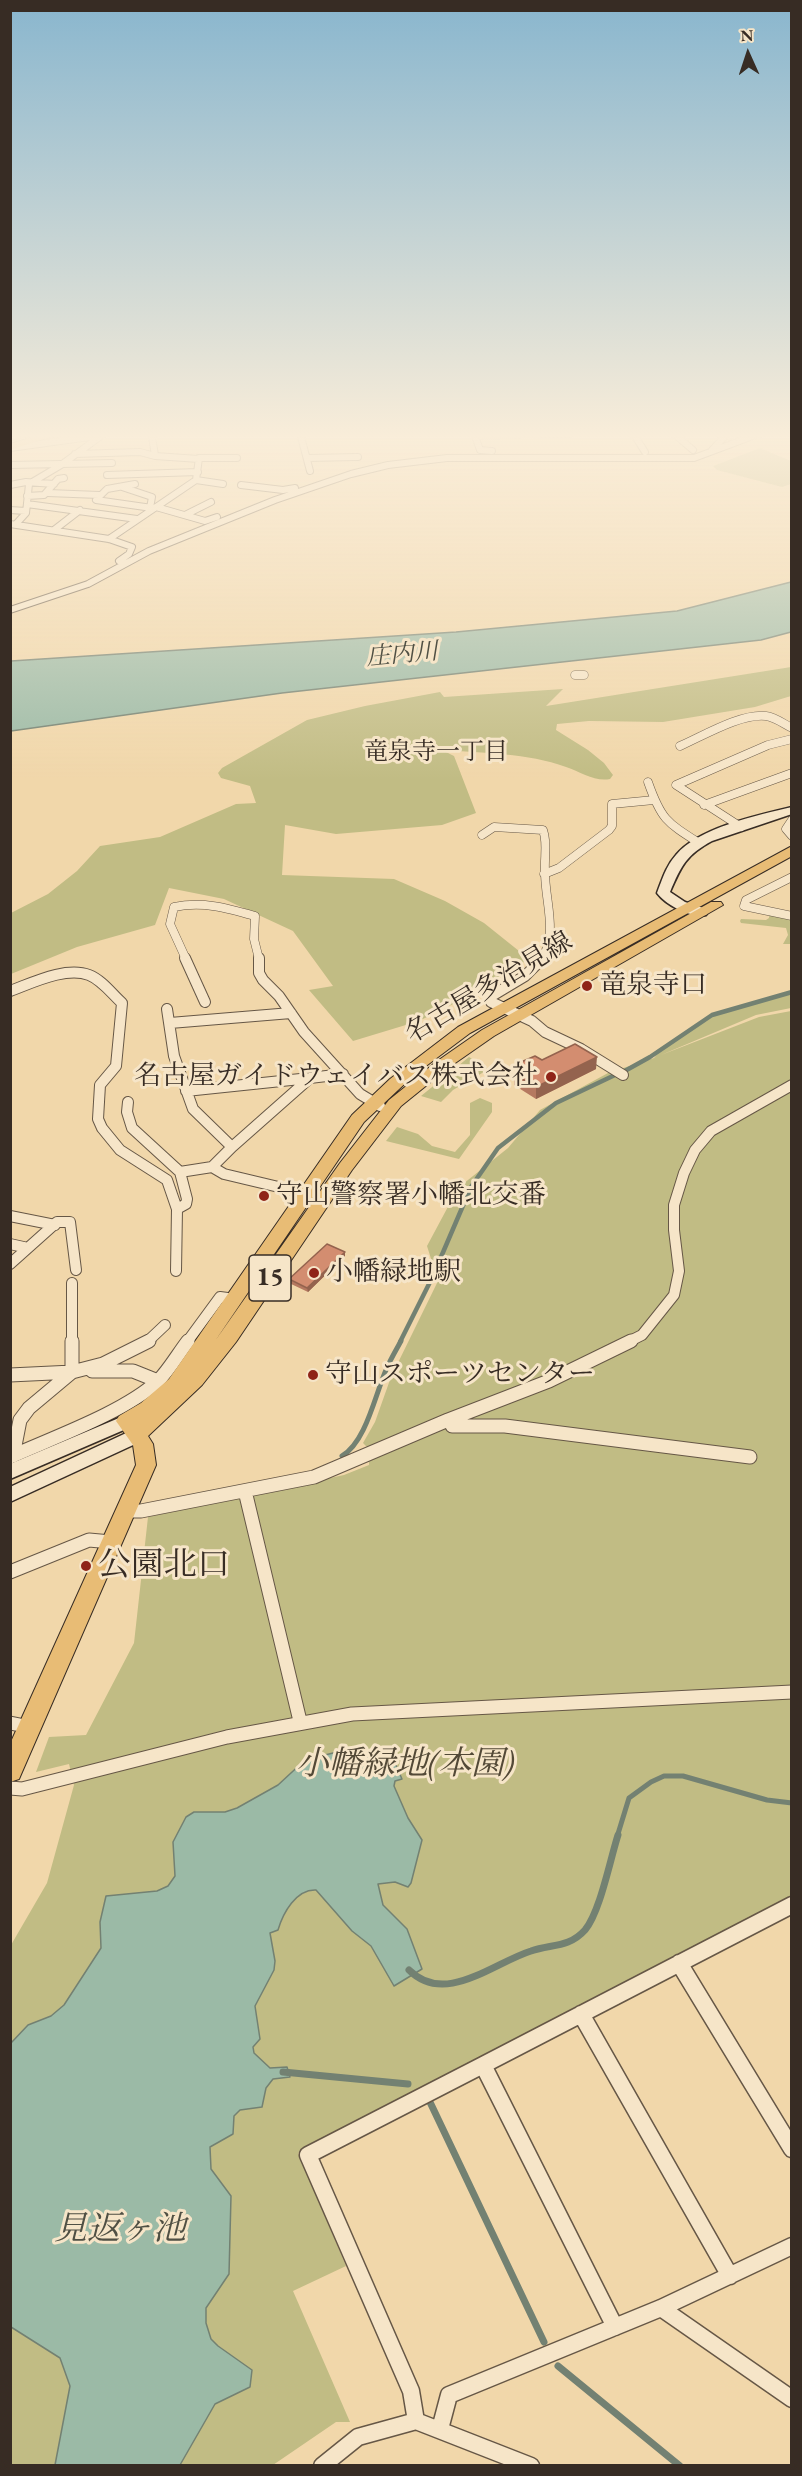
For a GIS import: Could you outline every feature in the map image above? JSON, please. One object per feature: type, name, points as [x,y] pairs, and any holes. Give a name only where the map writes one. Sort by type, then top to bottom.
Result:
[{"type":"main road","name":"名古屋多治見線","points":[[132,1428],[148,1408],[176,1384],[358,1119],[379,1102],[424,1057],[464,1030],[792,850]]},
{"type":"main road","name":"名古屋多治見線","points":[[132,1428],[195,1380],[229,1337],[286,1252],[379,1102],[519,1016],[792,862]]},
{"type":"main road","points":[[10,1772],[20,1725],[111,1542],[146,1465],[143,1444],[132,1428]]},
{"type":"street","points":[[109,572],[112,566],[132,549]]},
{"type":"street","points":[[10,610],[87,584],[155,549]]},
{"type":"street","points":[[575,675],[584,675]]},
{"type":"street","points":[[680,746],[726,726],[757,716],[768,716],[792,728]]},
{"type":"street","points":[[741,827],[676,785],[768,745],[792,739]]},
{"type":"street","points":[[705,805],[792,772]]},
{"type":"street","points":[[648,782],[659,812],[671,825],[699,843]]},
{"type":"street","points":[[544,874],[559,868],[609,830],[612,826],[612,804],[654,800]]},
{"type":"street","points":[[702,912],[685,908],[663,893],[678,861],[685,852],[699,843],[792,810]]},
{"type":"street","points":[[792,820],[786,829],[792,836]]},
{"type":"street","points":[[482,835],[494,827],[543,830],[545,838],[544,874],[551,912],[550,939],[544,955],[533,970],[490,997],[491,1002],[532,1021],[545,1032],[581,1049],[623,1075]]},
{"type":"street","points":[[792,877],[746,900],[744,906],[792,916]]},
{"type":"street","points":[[205,1002],[170,924],[174,907],[194,902],[208,902],[255,916],[254,939],[259,957],[259,973],[304,1032],[343,1074],[379,1102]]},
{"type":"street","points":[[10,992],[39,981],[82,974],[98,981],[122,1003],[116,1066],[100,1084],[98,1119],[102,1128],[120,1150],[167,1180],[177,1209],[176,1271]]},
{"type":"street","points":[[167,1009],[174,1056],[197,1115],[232,1147]]},
{"type":"street","points":[[170,1023],[291,1013]]},
{"type":"street","points":[[186,1091],[343,1074]]},
{"type":"street","points":[[180,1172],[212,1167],[310,1078]]},
{"type":"street","points":[[125,1511],[141,1511],[314,1477],[448,1420],[549,1381],[642,1335],[674,1295],[679,1271],[674,1230],[674,1205],[684,1173],[695,1150],[711,1131],[792,1085]]},
{"type":"street","points":[[128,1102],[127,1112],[132,1128],[180,1172],[188,1199],[186,1204],[177,1209]]},
{"type":"street","points":[[212,1167],[224,1174],[308,1194]]},
{"type":"street","points":[[10,1216],[55,1225]]},
{"type":"street","points":[[10,1264],[57,1222],[70,1222],[76,1270]]},
{"type":"street","points":[[10,1244],[28,1248]]},
{"type":"street","points":[[72,1283],[72,1372]]},
{"type":"street","points":[[11,1462],[135,1398],[158,1381],[220,1297],[235,1299]]},
{"type":"street","points":[[11,1462],[20,1420],[29,1408],[72,1372],[103,1364],[128,1353],[146,1343],[165,1325]]},
{"type":"street","points":[[10,1375],[133,1371],[158,1381]]},
{"type":"street","points":[[452,1426],[505,1426],[750,1457]]},
{"type":"street","points":[[11,1462],[132,1428]]},
{"type":"street","points":[[10,1495],[132,1428]]},
{"type":"street","points":[[245,1491],[300,1721]]},
{"type":"street","points":[[10,1572],[89,1540],[111,1542]]},
{"type":"street","points":[[10,1788],[22,1790],[225,1737],[300,1721],[352,1714],[792,1692]]},
{"type":"street","points":[[416,2421],[411,2391],[309,2156],[792,1905]]},
{"type":"street","points":[[680,1963],[792,2149]]},
{"type":"street","points":[[581,2014],[730,2276]]},
{"type":"street","points":[[483,2065],[615,2327]]},
{"type":"street","points":[[440,2429],[448,2396],[661,2308],[792,2246]]},
{"type":"street","points":[[661,2308],[792,2399]]},
{"type":"street","points":[[321,2466],[358,2437],[416,2421],[531,2466]]},
{"type":"green space","points":[[791,667],[791,696],[755,707],[663,722],[589,721],[557,724],[556,730],[604,763],[613,775],[610,779],[593,778],[551,762],[536,759],[505,754],[442,750],[454,756],[476,813],[442,825],[336,834],[285,825],[282,875],[394,879],[445,901],[484,923],[529,959],[453,1004],[419,1021],[353,1041],[309,990],[333,986],[293,931],[224,899],[169,888],[155,925],[77,947],[11,974],[11,913],[48,894],[77,871],[100,846],[160,837],[236,804],[256,803],[250,786],[221,778],[218,773],[222,768],[307,720],[440,692],[444,697],[563,689],[546,706]]},
{"type":"green space","points":[[769,915],[791,918],[791,944],[783,944],[788,935],[786,928],[741,923],[740,921],[741,919],[766,920]]},
{"type":"green space","name":"小幡緑地(本園)","points":[[791,993],[791,1008],[756,1015],[661,1055],[759,1017],[791,1011],[791,1902],[298,2153],[346,2266],[293,2291],[350,2422],[336,2422],[273,2465],[11,2466],[11,1945],[47,1883],[74,1785],[69,1764],[36,1772],[49,1737],[86,1735],[134,1643],[148,1517],[344,1475],[369,1465],[369,1449],[363,1443],[375,1422],[391,1377],[438,1281],[427,1246],[458,1188],[508,1148],[540,1110],[608,1073],[654,1058],[665,1045],[715,1015]]},
{"type":"green space","points":[[469,1057],[489,1069],[453,1090],[441,1102],[421,1096]]},
{"type":"green space","points":[[480,1098],[492,1103],[492,1112],[459,1159],[386,1141],[397,1127],[418,1134],[432,1146],[455,1152],[470,1135],[470,1103]]},
{"type":"water","name":"庄内川","points":[[791,582],[791,632],[761,640],[282,693],[11,731],[11,661],[456,632],[677,611]]},
{"type":"water","name":"見返ヶ池","points":[[362,1751],[373,1754],[375,1759],[385,1766],[395,1763],[402,1779],[395,1781],[394,1786],[408,1818],[422,1840],[408,1887],[395,1882],[378,1884],[383,1905],[407,1929],[422,1969],[394,1986],[371,1946],[352,1931],[316,1890],[302,1893],[291,1903],[278,1930],[270,1933],[275,1961],[274,1970],[255,2006],[260,2039],[253,2047],[254,2053],[270,2068],[287,2067],[290,2077],[273,2079],[266,2088],[262,2107],[240,2110],[234,2116],[233,2134],[210,2147],[211,2169],[231,2196],[229,2274],[206,2308],[206,2323],[211,2339],[252,2370],[250,2387],[215,2404],[180,2465],[55,2465],[70,2386],[60,2358],[11,2327],[11,2043],[28,2025],[51,2016],[64,2005],[101,1948],[100,1922],[106,1896],[157,1891],[168,1886],[175,1876],[173,1842],[186,1817],[194,1812],[225,1812],[237,1808],[278,1785],[305,1760],[337,1752]]},
{"type":"building","points":[[575,1044],[597,1057],[536,1087],[514,1074],[526,1068],[521,1062],[535,1056],[542,1060]]},
{"type":"building","name":"小幡緑地駅","points":[[327,1244],[345,1252],[307,1288],[289,1279]]},
{"type":"waterway","points":[[623,1072],[650,1057],[712,1015],[792,992]]},
{"type":"waterway","points":[[400,1342],[432,1278],[471,1187],[498,1148],[556,1103],[617,1074]]},
{"type":"waterway","points":[[342,1456],[364,1429],[382,1380],[401,1341]]},
{"type":"waterway","points":[[617,1837],[629,1798],[651,1782],[664,1776],[683,1776],[767,1800],[792,1803]]},
{"type":"waterway","points":[[409,1970],[423,1980],[438,1984],[453,1983],[485,1972],[531,1951],[573,1940],[585,1930],[595,1911],[618,1835]]},
{"type":"waterway","points":[[283,2072],[408,2084]]},
{"type":"waterway","points":[[429,2100],[544,2342]]},
{"type":"waterway","points":[[558,2366],[680,2466]]},
{"type":"place","name":"竜泉寺口","points":[[587,986]]},
{"type":"place","name":"名古屋ガイドウェイバス株式会社","points":[[551,1077]]},
{"type":"place","name":"守山警察署小幡北交番","points":[[264,1196]]},
{"type":"place","name":"小幡緑地駅","points":[[314,1273]]},
{"type":"place","name":"守山スポーツセンター","points":[[313,1375]]},
{"type":"place","name":"公園北口","points":[[86,1566]]},
{"type":"district","name":"竜泉寺一丁目","points":[[436,752]]}]
